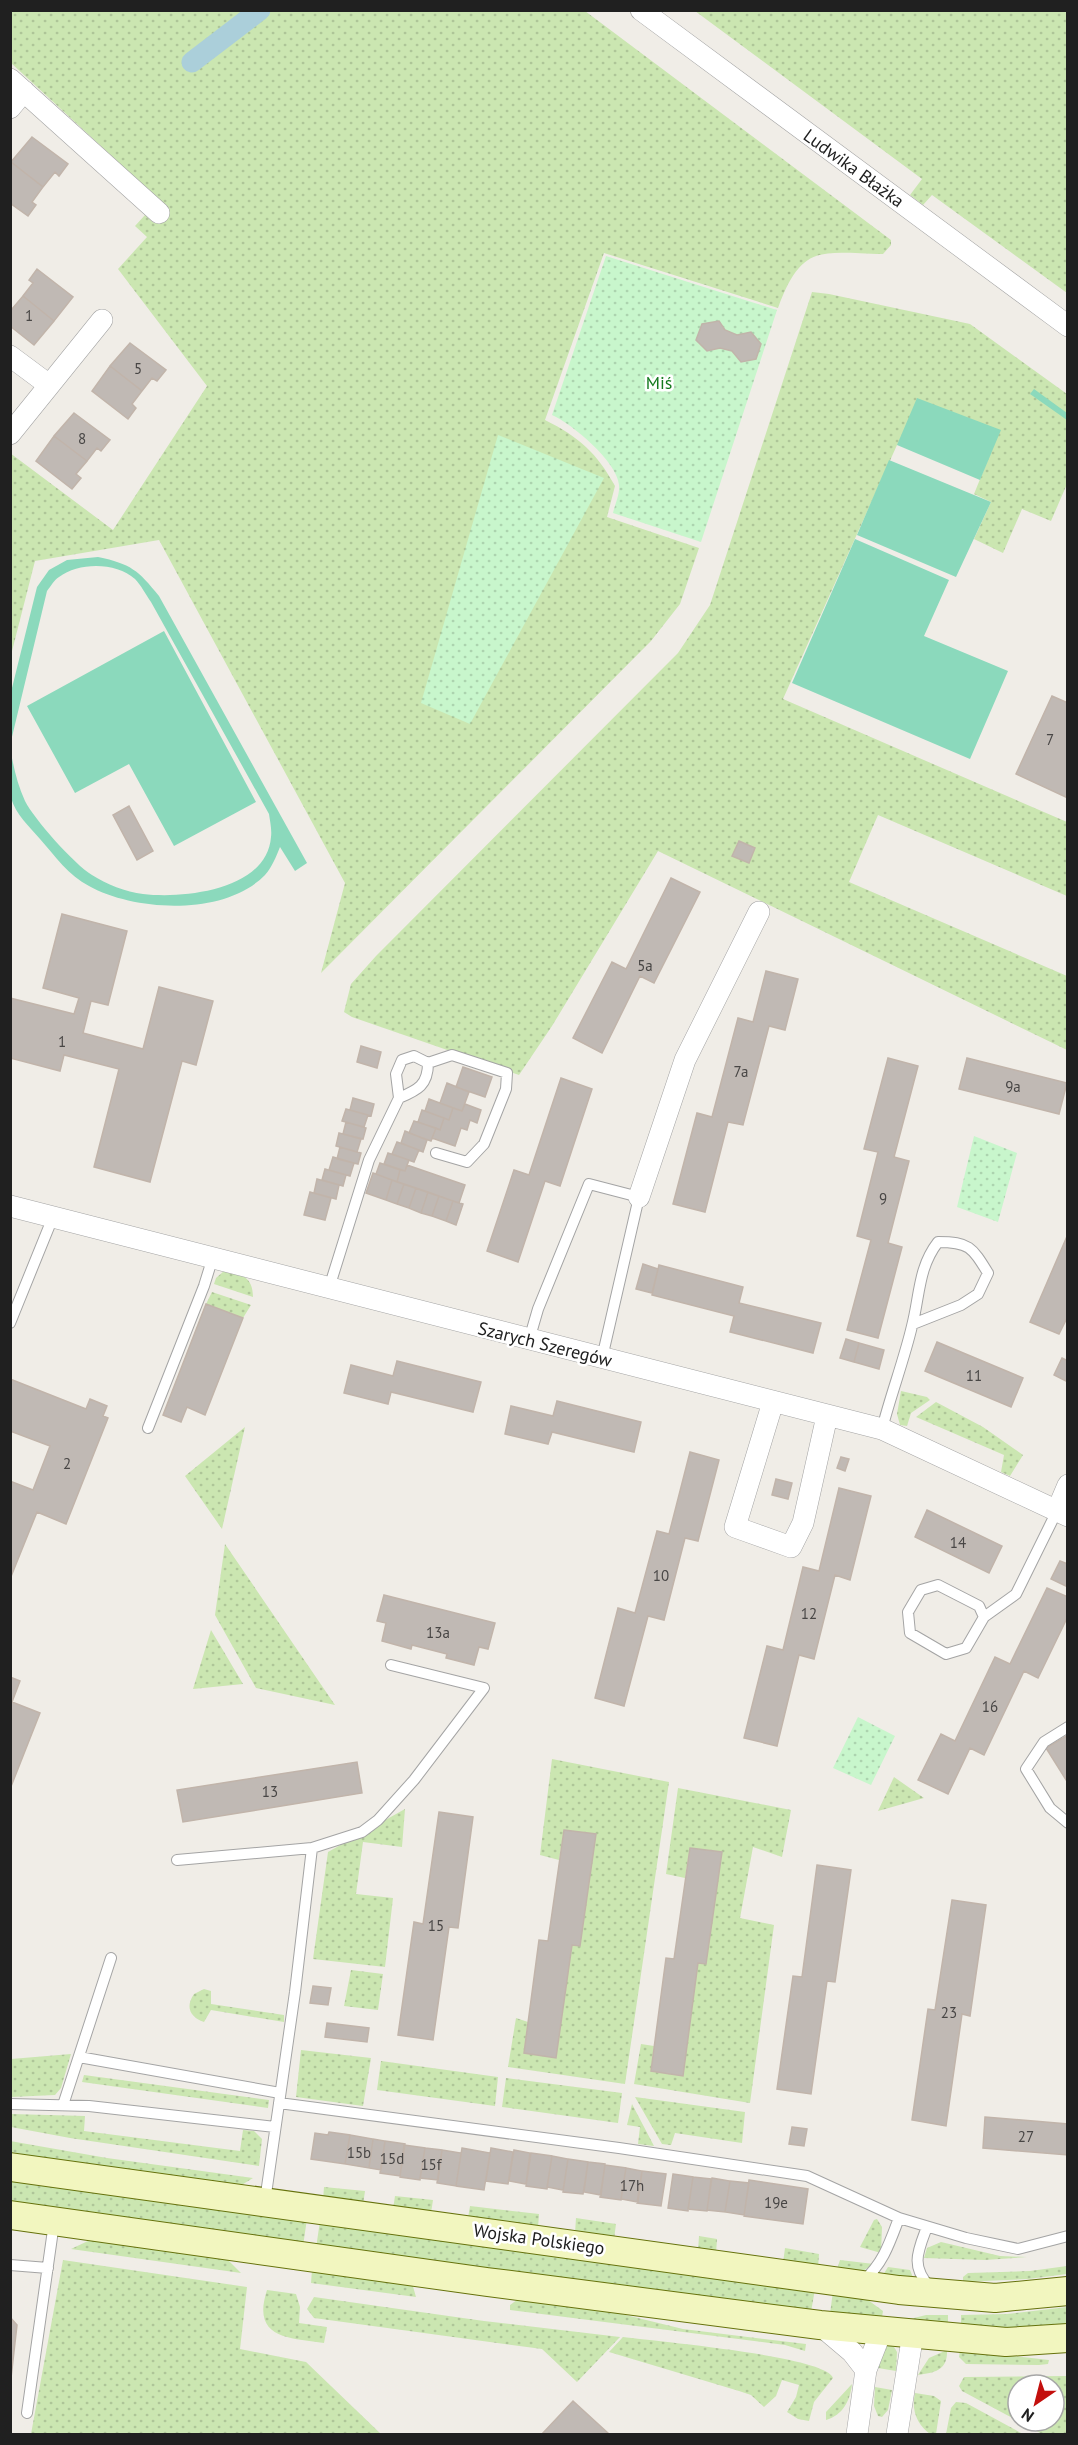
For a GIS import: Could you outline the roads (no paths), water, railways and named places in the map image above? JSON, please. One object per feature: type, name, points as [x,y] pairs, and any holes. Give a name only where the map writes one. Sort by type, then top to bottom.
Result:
[{"type":"street","name":"Ludwika Błażka","points":[[641,10],[1068,326]]},
{"type":"street","points":[[10,108],[17,85],[159,213]]},
{"type":"street","points":[[10,434],[102,320]]},
{"type":"street","points":[[10,356],[49,385]]},
{"type":"street","points":[[639,1197],[685,1060],[759,912]]},
{"type":"street","name":"Szarych Szeregów","points":[[10,1206],[882,1429],[1062,1513]]},
{"type":"street","points":[[773,1402],[735,1527],[791,1547],[803,1523],[826,1416]]},
{"type":"street","points":[[1062,1513],[1068,1485]]},
{"type":"street","name":"Wojska Polskiego","points":[[10,2167],[899,2290],[995,2298],[1068,2291]]},
{"type":"street","points":[[10,2215],[487,2282],[820,2325],[1006,2342],[1068,2338]]},
{"type":"street","points":[[857,2434],[866,2370],[895,2333],[899,2290]]},
{"type":"street","points":[[820,2325],[852,2352],[866,2370]]},
{"type":"street","points":[[895,2333],[910,2346],[897,2434]]},
{"type":"lane","points":[[329,1288],[369,1161],[399,1098],[396,1074],[402,1060],[414,1056],[428,1063],[452,1055],[507,1073],[506,1089],[484,1144],[467,1162],[436,1153]]},
{"type":"lane","points":[[399,1098],[421,1089],[428,1075],[428,1063]]},
{"type":"lane","points":[[529,1340],[538,1309],[589,1184],[639,1197],[602,1358]]},
{"type":"lane","points":[[10,1323],[53,1217]]},
{"type":"lane","points":[[882,1429],[913,1324],[920,1275],[928,1255],[938,1242],[959,1242],[975,1252],[988,1273],[978,1294],[961,1305],[913,1324]]},
{"type":"lane","points":[[148,1428],[204,1286],[213,1257]]},
{"type":"lane","points":[[984,1617],[979,1606],[938,1585],[921,1590],[908,1612],[910,1634],[946,1654],[966,1648],[984,1617],[1016,1594],[1062,1513]]},
{"type":"lane","points":[[177,1860],[312,1848],[362,1832],[378,1820],[414,1780],[484,1688],[391,1665]]},
{"type":"lane","points":[[1068,1727],[1044,1742],[1026,1769],[1050,1808],[1068,1823]]},
{"type":"lane","points":[[265,2202],[312,1848]]},
{"type":"lane","points":[[63,2105],[111,1958]]},
{"type":"lane","points":[[79,2057],[280,2098],[807,2175],[899,2218],[1018,2249],[1068,2236]]},
{"type":"lane","points":[[10,2104],[89,2106],[275,2127]]},
{"type":"lane","points":[[859,2284],[875,2271],[883,2259],[899,2218]]},
{"type":"lane","points":[[27,2413],[55,2221]]},
{"type":"lane","points":[[927,2227],[919,2249],[917,2264],[922,2279],[936,2294]]},
{"type":"lane","points":[[10,2265],[48,2268]]},
{"type":"waterway","points":[[192,62],[260,10]]},
{"type":"park label","name":"Miś","points":[[659,382]]}]
